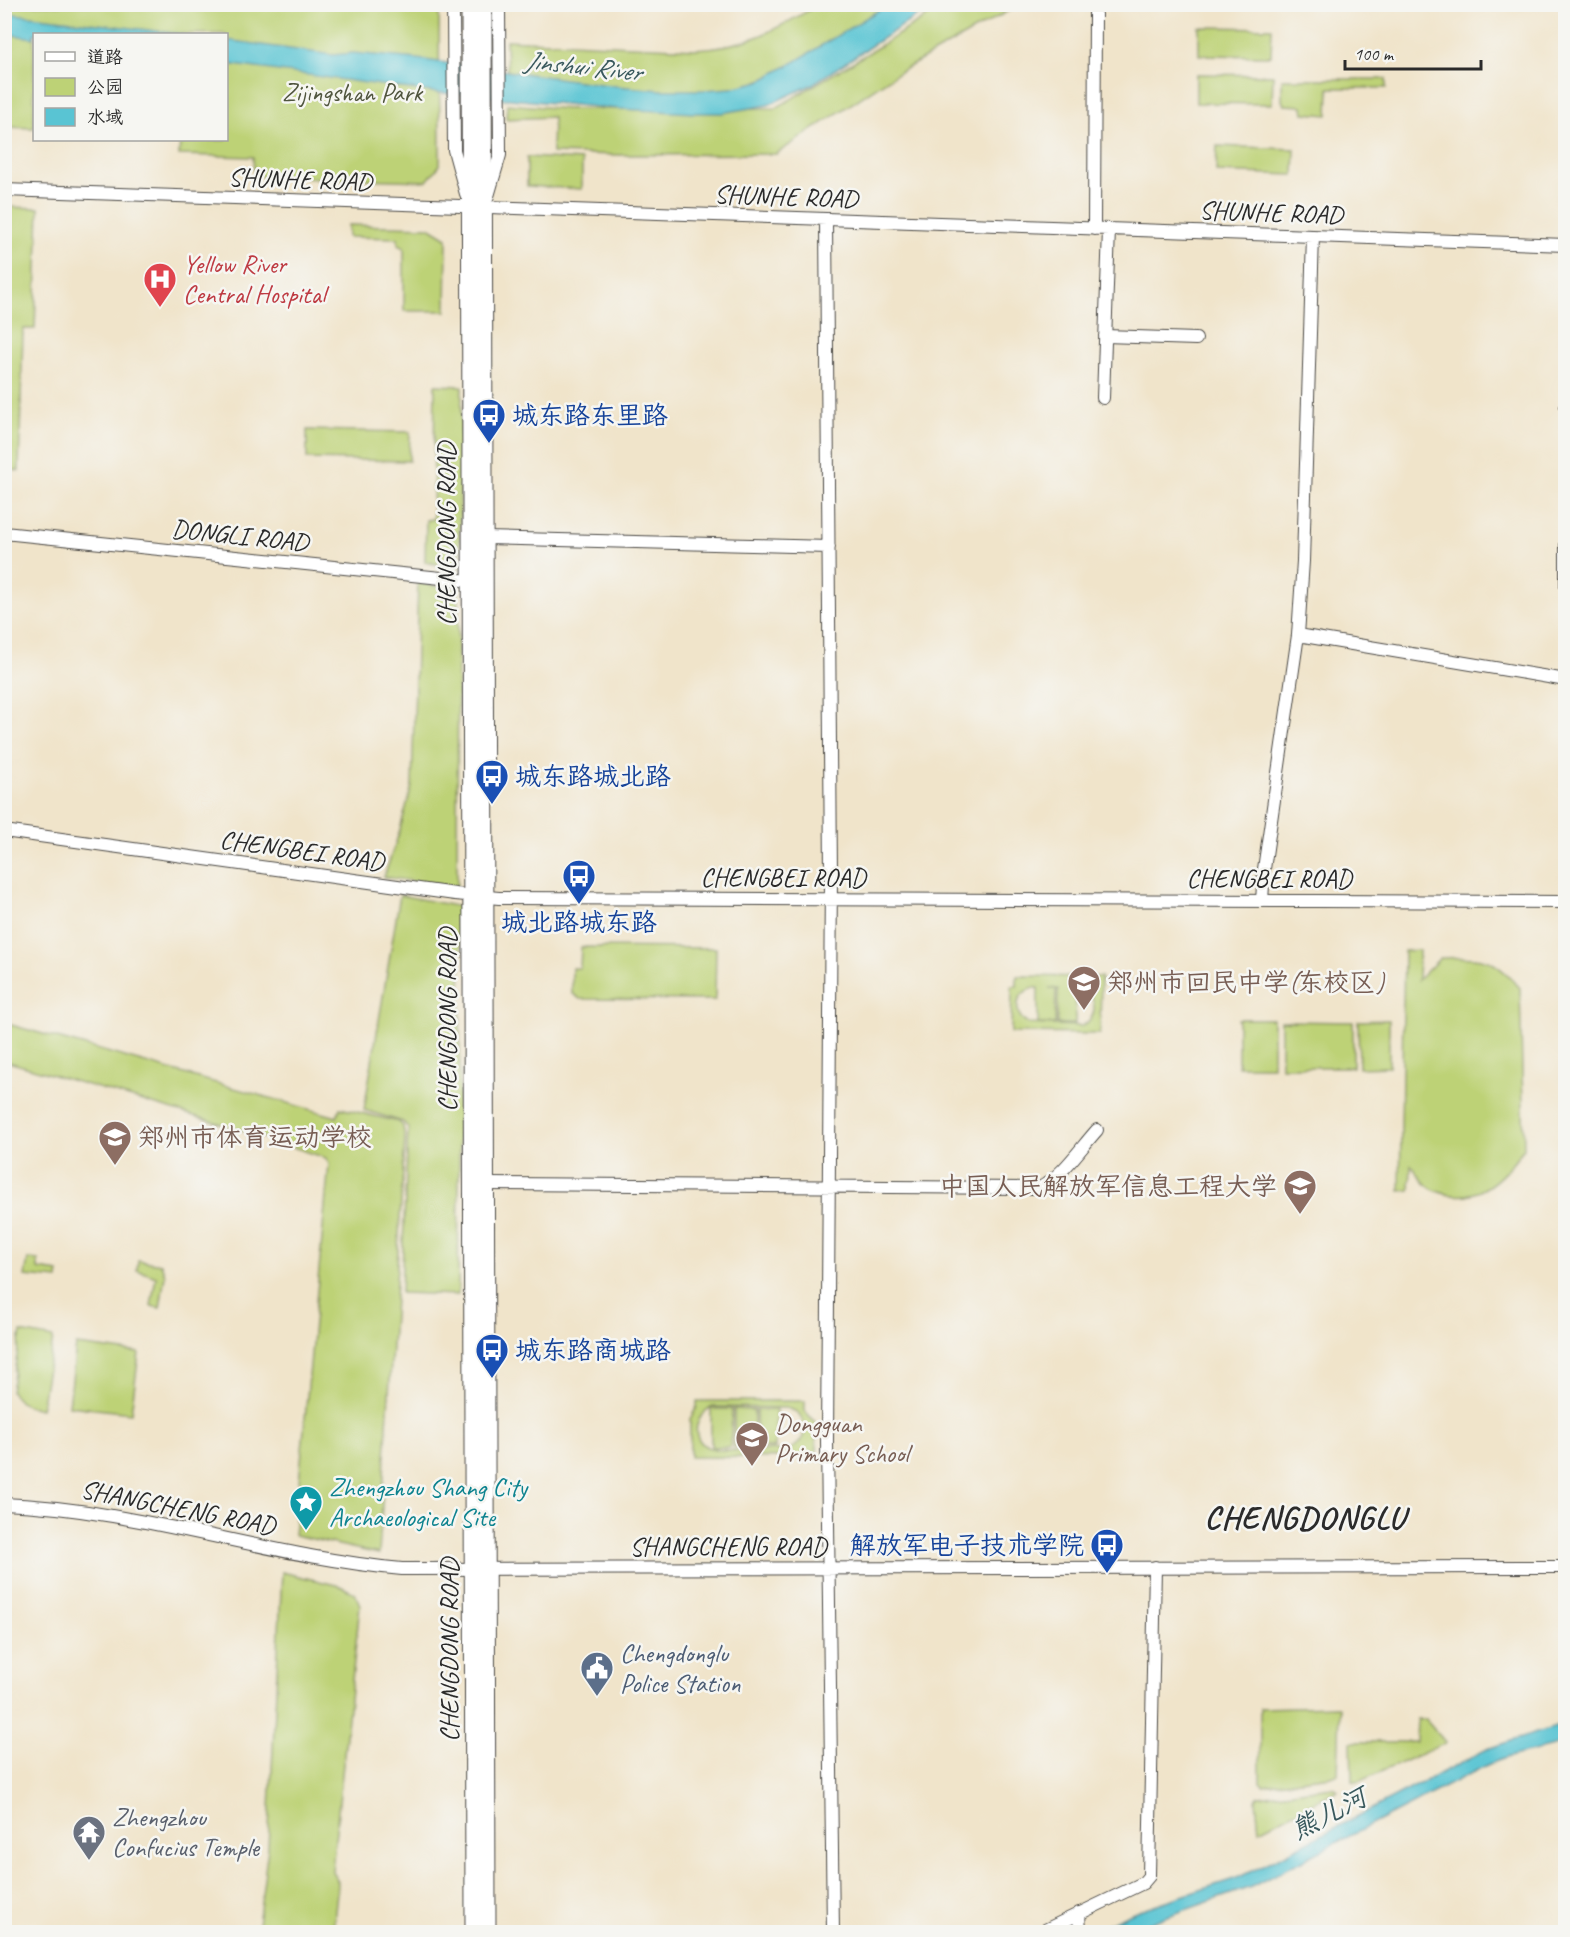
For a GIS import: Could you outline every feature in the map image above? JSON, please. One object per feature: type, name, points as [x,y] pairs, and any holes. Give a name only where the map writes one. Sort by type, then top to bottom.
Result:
[{"type":"main road","points":[[470,4],[485,60]]},
{"type":"main road","points":[[484,4],[485,60]]},
{"type":"main road","name":"CHENGDONG ROAD","points":[[473,1932],[487,1184],[470,581],[485,60]]},
{"type":"main road","name":"CHENGDONG ROAD","points":[[480,207],[485,538],[478,896],[480,1569],[488,1932]]},
{"type":"street","points":[[453,4],[454,150],[480,207]]},
{"type":"street","points":[[480,207],[500,155],[485,108],[485,60],[500,4]]},
{"type":"street","points":[[1094,229],[1095,9]]},
{"type":"street","name":"SHUNHE ROAD","points":[[4,190],[1566,244]]},
{"type":"street","points":[[826,220],[831,899],[827,1441],[832,1932]]},
{"type":"street","points":[[1103,398],[1109,230]]},
{"type":"street","points":[[1262,901],[1264,869],[1298,635],[1303,561],[1313,236]]},
{"type":"street","points":[[1105,336],[1197,339]]},
{"type":"street","points":[[1566,337],[1566,614]]},
{"type":"street","name":"DONGLI ROAD","points":[[4,533],[470,581]]},
{"type":"street","points":[[485,538],[829,547]]},
{"type":"street","points":[[1298,635],[1566,680]]},
{"type":"street","name":"CHENGBEI ROAD","points":[[4,831],[478,896],[1566,902]]},
{"type":"street","points":[[487,1184],[1040,1188],[1060,1173],[1097,1130]]},
{"type":"street","name":"SHANGCHENG ROAD","points":[[4,1504],[60,1507],[360,1565],[402,1569],[1566,1567]]},
{"type":"street","points":[[1041,1932],[1143,1883],[1149,1876],[1155,1567]]},
{"type":"street","points":[[1079,1913],[1080,1932]]},
{"type":"green space","name":"Zijingshan Park","points":[[5,5],[439,5],[440,165],[427,181],[254,176],[253,157],[179,155],[180,141],[228,141],[228,33],[33,33],[33,128],[5,127]]},
{"type":"green space","points":[[818,5],[887,5],[777,73],[735,87],[705,91],[636,89],[507,71],[506,40],[695,49],[714,47],[731,45],[760,36]]},
{"type":"green space","points":[[945,5],[1019,5],[898,73],[776,154],[552,153],[553,117],[506,119],[507,104],[568,109],[776,108]]},
{"type":"green space","points":[[1199,27],[1272,28],[1271,56],[1199,55]]},
{"type":"green space","points":[[1196,74],[1273,75],[1272,104],[1196,103]]},
{"type":"green space","points":[[1282,79],[1386,79],[1386,88],[1329,88],[1328,115],[1304,113],[1303,106],[1284,105]]},
{"type":"green space","points":[[1217,146],[1295,149],[1294,175],[1216,172]]},
{"type":"green space","points":[[527,157],[582,160],[582,189],[527,186]]},
{"type":"green space","points":[[5,207],[39,208],[35,329],[23,329],[19,471],[5,469]]},
{"type":"green space","points":[[348,225],[429,227],[447,238],[446,311],[404,311],[404,248],[398,245],[398,238],[348,237]]},
{"type":"green space","points":[[435,385],[462,386],[459,568],[425,562],[426,520],[433,519]]},
{"type":"green space","points":[[307,430],[410,432],[409,461],[307,459]]},
{"type":"green space","points":[[418,583],[458,590],[457,888],[384,877],[412,786]]},
{"type":"green space","points":[[400,895],[461,907],[458,1295],[401,1293],[408,1128],[403,1122],[364,1110]]},
{"type":"green space","points":[[581,947],[716,948],[715,1000],[580,999],[572,993],[572,968],[580,968]]},
{"type":"green space","points":[[1419,950],[1418,980],[1440,958],[1466,957],[1493,963],[1520,988],[1524,1148],[1506,1171],[1486,1188],[1461,1196],[1432,1189],[1411,1165],[1410,1190],[1400,1191],[1404,951]]},
{"type":"green space","points":[[1017,976],[1101,977],[1100,1034],[1011,1033],[1012,986],[1017,986]],"holes":[[[1038,988],[1038,1024],[1055,1024],[1056,989],[1049,988],[1058,989],[1057,1024],[1075,1024],[1076,989],[1083,989],[1091,998],[1094,1008],[1091,1018],[1082,1026],[1028,1024],[1020,1015],[1019,999],[1027,991]]]},
{"type":"green space","points":[[1238,1019],[1273,1019],[1273,1066],[1238,1066]]},
{"type":"green space","points":[[1389,1020],[1389,1067],[1359,1068],[1358,1021]]},
{"type":"green space","points":[[1281,1021],[1353,1022],[1353,1067],[1281,1067]]},
{"type":"green space","points":[[4,1023],[337,1117],[340,1108],[399,1122],[403,1126],[405,1139],[379,1554],[294,1535],[329,1164],[326,1158],[232,1127],[5,1061]]},
{"type":"green space","points":[[28,1259],[38,1260],[38,1269],[59,1272],[58,1279],[25,1276]]},
{"type":"green space","points":[[138,1260],[161,1264],[165,1275],[160,1308],[151,1306],[156,1277],[137,1270]]},
{"type":"green space","points":[[21,1332],[53,1338],[41,1409],[20,1402],[11,1391]]},
{"type":"green space","points":[[76,1345],[139,1353],[131,1413],[69,1406]]},
{"type":"green space","points":[[697,1401],[805,1401],[805,1411],[816,1423],[816,1458],[690,1457],[690,1419],[697,1407]],"holes":[[[713,1407],[787,1408],[797,1412],[803,1421],[804,1431],[799,1443],[787,1450],[713,1449],[701,1443],[698,1437],[699,1420],[702,1414]]]},
{"type":"green space","points":[[711,1409],[732,1409],[731,1447],[711,1447]]},
{"type":"green space","points":[[734,1409],[754,1410],[753,1448],[734,1447]]},
{"type":"green space","points":[[756,1410],[776,1410],[775,1448],[756,1448]]},
{"type":"green space","points":[[282,1572],[340,1586],[355,1593],[360,1605],[332,1871],[338,1882],[333,1932],[257,1932],[268,1848]]},
{"type":"green space","points":[[1338,1706],[1340,1708],[1338,1775],[1263,1785],[1260,1782],[1260,1708]]},
{"type":"green space","points":[[1417,1719],[1425,1719],[1446,1743],[1358,1782],[1352,1781],[1351,1742],[1416,1742]]},
{"type":"green space","points":[[1333,1787],[1338,1790],[1259,1830],[1256,1800],[1259,1796]]},
{"type":"water","points":[[887,5],[934,5],[811,85],[768,105],[722,113],[619,109],[432,92],[228,64],[228,40],[333,55],[353,53],[417,59],[661,90],[731,88],[760,81]]},
{"type":"water","points":[[5,13],[174,33],[33,33],[33,38],[5,34]]},
{"type":"water","points":[[1565,1724],[1565,1743],[1489,1764],[1251,1887],[1129,1932],[1089,1932],[1136,1911],[1237,1878],[1489,1748]]},
{"type":"place","name":"Yellow River Central Hospital","points":[[160,308]]},
{"type":"place","name":"城东路东里路","points":[[489,444]]},
{"type":"place","name":"城东路城北路","points":[[492,805]]},
{"type":"place","name":"城北路城东路","points":[[579,905]]},
{"type":"place","name":"郑州市回民中学(东校区)","points":[[1084,1011]]},
{"type":"place","name":"郑州市体育运动学校","points":[[115,1166]]},
{"type":"place","name":"中国人民解放军信息工程大学","points":[[1300,1215]]},
{"type":"place","name":"城东路商城路","points":[[492,1379]]},
{"type":"place","name":"Dongguan Primary School","points":[[752,1467]]},
{"type":"place","name":"Zhengzhou Shang City Archaeological Site","points":[[306,1531]]},
{"type":"place","name":"解放军电子技术学院","points":[[1107,1574]]},
{"type":"place","name":"Chengdonglu Police Station","points":[[597,1697]]},
{"type":"place","name":"Zhengzhou Confucius Temple","points":[[89,1861]]},
{"type":"district","name":"CHENGDONGLU","points":[[1305,1517]]},
{"type":"water label","name":"Jinshui River","points":[[583,66]]},
{"type":"water label","name":"熊儿河","points":[[1329,1813]]}]
